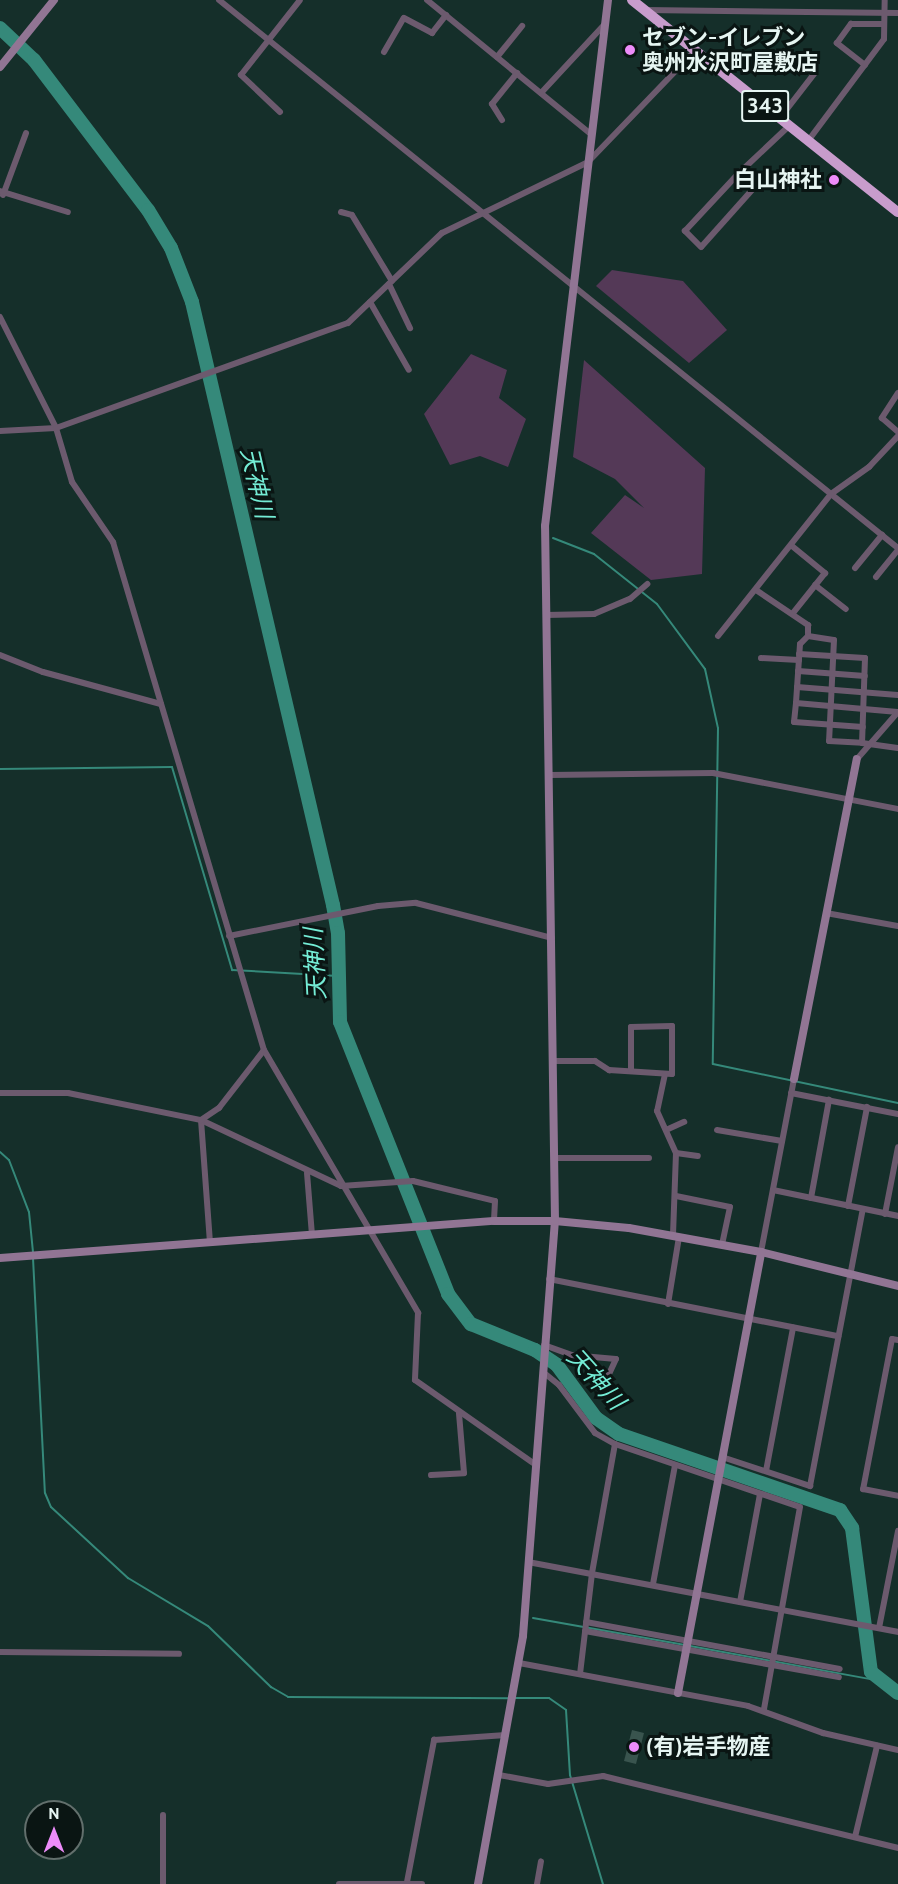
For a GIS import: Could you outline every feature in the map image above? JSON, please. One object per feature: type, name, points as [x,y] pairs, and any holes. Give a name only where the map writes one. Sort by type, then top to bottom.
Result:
[{"type":"highway","name":"343","points":[[632,0],[898,212]]},
{"type":"street","points":[[1,63],[54,0]]},
{"type":"street","points":[[219,0],[898,549],[876,577]]},
{"type":"street","points":[[280,111],[241,75],[300,0]]},
{"type":"street","points":[[427,0],[591,134]]},
{"type":"street","points":[[478,1884],[519,1663],[528,1562],[533,1463],[555,1221],[546,615],[548,490],[608,0]]},
{"type":"street","points":[[808,141],[884,39],[885,0]]},
{"type":"street","points":[[644,10],[885,19]]},
{"type":"street","points":[[865,65],[837,43],[851,24],[885,19],[898,13]]},
{"type":"street","points":[[384,52],[404,18],[432,33],[446,15]]},
{"type":"street","points":[[542,93],[604,25]]},
{"type":"street","points":[[497,57],[522,26]]},
{"type":"street","points":[[0,431],[56,428],[348,323],[442,233],[588,162],[695,51]]},
{"type":"street","points":[[502,120],[492,104],[517,73]]},
{"type":"street","points":[[780,118],[814,74]]},
{"type":"street","points":[[738,174],[752,190],[701,247],[685,231],[738,174],[789,126]]},
{"type":"street","points":[[26,133],[2,193],[69,212]]},
{"type":"street","points":[[341,212],[352,215],[390,282],[410,327]]},
{"type":"street","points":[[370,302],[409,370]]},
{"type":"street","points":[[0,317],[56,428],[72,482],[113,542],[264,1050],[341,1186],[417,1313],[415,1380],[533,1463]]},
{"type":"street","points":[[718,636],[792,546],[831,494],[869,467],[898,434],[882,418],[898,393]]},
{"type":"street","points":[[855,568],[882,535]]},
{"type":"street","points":[[792,546],[825,573],[793,613]]},
{"type":"street","points":[[546,615],[594,614],[630,599],[647,584]]},
{"type":"street","points":[[815,585],[846,609]]},
{"type":"street","points":[[756,590],[783,611],[793,613],[808,625],[808,636],[800,644],[794,722],[863,727]]},
{"type":"street","points":[[808,636],[834,640],[829,741],[898,748]]},
{"type":"street","points":[[0,655],[43,672],[161,704]]},
{"type":"street","points":[[761,658],[865,658],[863,708],[865,744]]},
{"type":"street","points":[[798,670],[865,676]]},
{"type":"street","points":[[797,687],[898,694]]},
{"type":"street","points":[[796,703],[898,712]]},
{"type":"street","points":[[678,1693],[848,799],[857,759],[865,744],[898,712]]},
{"type":"street","points":[[550,776],[713,773],[898,809]]},
{"type":"street","points":[[229,936],[343,913],[416,903],[552,938]]},
{"type":"street","points":[[826,913],[898,926]]},
{"type":"street","points":[[554,1061],[595,1061],[609,1070],[672,1074],[672,1026],[631,1027],[631,1070]]},
{"type":"street","points":[[201,1120],[219,1108],[264,1050]]},
{"type":"street","points":[[665,1074],[657,1111],[676,1153],[676,1237],[668,1304]]},
{"type":"street","points":[[0,1094],[68,1093],[201,1120],[307,1173],[341,1186],[389,1186],[413,1181],[495,1201],[494,1221]]},
{"type":"street","points":[[792,1093],[898,1114]]},
{"type":"street","points":[[811,1198],[829,1100]]},
{"type":"street","points":[[848,1206],[867,1107]]},
{"type":"street","points":[[201,1120],[210,1242]]},
{"type":"street","points":[[666,1130],[684,1122]]},
{"type":"street","points":[[717,1130],[782,1141]]},
{"type":"street","points":[[885,1214],[898,1147]]},
{"type":"street","points":[[676,1153],[699,1156]]},
{"type":"street","points":[[554,1158],[649,1158]]},
{"type":"street","points":[[307,1173],[312,1235]]},
{"type":"street","points":[[773,1190],[898,1216]]},
{"type":"street","points":[[676,1196],[730,1207],[722,1245]]},
{"type":"street","points":[[722,1457],[810,1486],[863,1209]]},
{"type":"street","points":[[0,1258],[494,1221],[555,1221],[676,1237],[761,1252],[851,1272],[898,1286]]},
{"type":"street","points":[[549,1279],[838,1336]]},
{"type":"street","points":[[766,1472],[793,1328]]},
{"type":"street","points":[[898,1340],[892,1339],[863,1489],[898,1496]]},
{"type":"street","points":[[544,1344],[571,1355],[616,1359],[599,1395]]},
{"type":"street","points":[[541,1371],[559,1385],[595,1433],[615,1444],[800,1508],[764,1710]]},
{"type":"street","points":[[431,1475],[464,1473],[459,1413]]},
{"type":"street","points":[[580,1674],[592,1573],[615,1444]]},
{"type":"street","points":[[653,1584],[675,1465]]},
{"type":"street","points":[[740,1602],[760,1494]]},
{"type":"street","points":[[879,1628],[898,1531]]},
{"type":"street","points":[[528,1562],[898,1632]]},
{"type":"street","points":[[586,1622],[772,1666],[839,1677]]},
{"type":"street","points":[[585,1631],[840,1669]]},
{"type":"street","points":[[0,1652],[179,1654]]},
{"type":"street","points":[[519,1663],[764,1710],[823,1733],[898,1750]]},
{"type":"street","points":[[407,1882],[434,1740],[506,1735]]},
{"type":"street","points":[[855,1838],[877,1746]]},
{"type":"street","points":[[499,1775],[548,1784],[603,1776],[898,1848]]},
{"type":"street","points":[[162,1815],[163,1884]]},
{"type":"street","points":[[537,1884],[541,1861]]},
{"type":"street","points":[[339,1884],[407,1882],[422,1884]]},
{"type":"shaded area","points":[[612,270],[683,281],[727,330],[689,363],[596,286]]},
{"type":"shaded area","points":[[471,354],[507,370],[499,398],[526,419],[508,467],[480,456],[450,465],[424,414]]},
{"type":"shaded area","points":[[584,360],[705,468],[702,574],[651,580],[591,533],[625,495],[644,508],[615,479],[573,457]]},
{"type":"building","name":"(有)岩手物産","points":[[632,1730],[644,1733],[636,1764],[624,1761]]},
{"type":"waterway","name":"天神川","points":[[0,28],[34,60],[148,210],[171,248],[192,302],[333,905],[338,933],[340,1022],[448,1294],[471,1324],[535,1350],[557,1365],[596,1418],[619,1434],[840,1510],[852,1528],[871,1672],[898,1693]]},
{"type":"waterway","points":[[553,538],[594,554],[657,604],[705,669],[718,728],[713,1064],[898,1103]]},
{"type":"waterway","points":[[0,769],[172,767],[232,970],[338,976]]},
{"type":"waterway","points":[[0,1152],[9,1160],[29,1212],[33,1252]]},
{"type":"waterway","points":[[33,1258],[45,1493],[51,1507],[128,1578],[208,1626],[271,1687],[288,1697],[509,1698]]},
{"type":"waterway","points":[[533,1618],[684,1645]]},
{"type":"waterway","points":[[690,1646],[876,1680]]},
{"type":"waterway","points":[[514,1698],[549,1698],[566,1710],[570,1775],[603,1884]]},
{"type":"place","name":"セブン-イレブン 奥州水沢町屋敷店","points":[[630,50]]},
{"type":"place","name":"白山神社","points":[[834,180]]},
{"type":"place","name":"(有)岩手物産","points":[[634,1747]]}]
